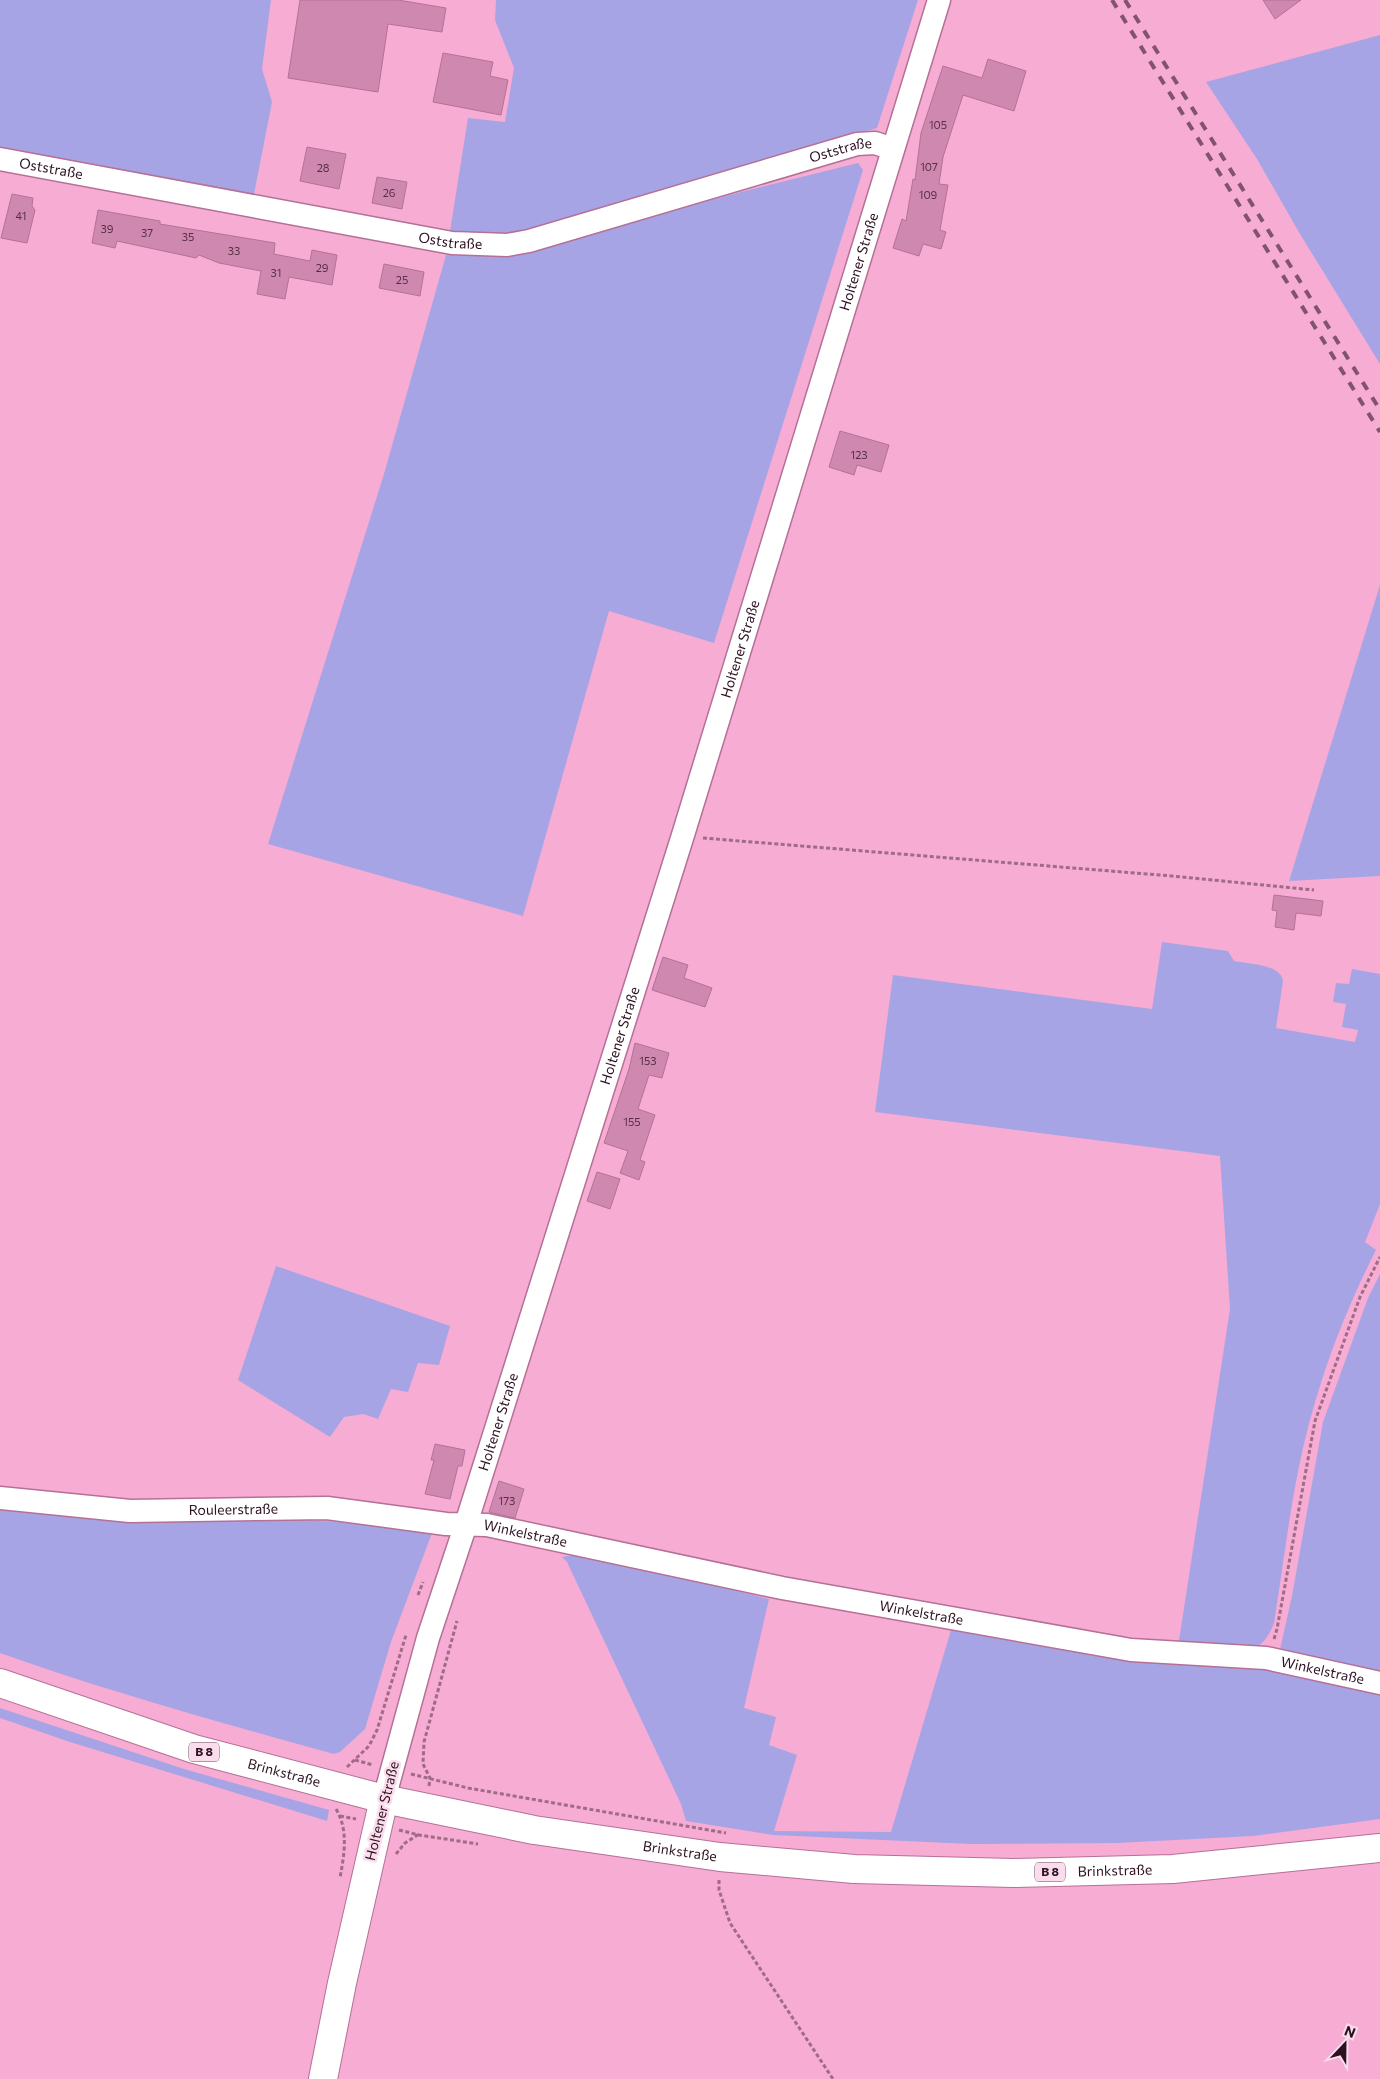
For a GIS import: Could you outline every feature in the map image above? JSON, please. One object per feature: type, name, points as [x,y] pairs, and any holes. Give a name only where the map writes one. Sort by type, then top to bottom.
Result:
[{"type":"main road","name":"Brinkstraße","points":[[0,1682],[194,1750],[384,1799],[544,1831],[720,1857],[854,1869],[1014,1873],[1173,1869],[1380,1848]]},
{"type":"main road","name":"Holtener Straße","points":[[323,2079],[342,1983],[384,1799]]},
{"type":"street","name":"Holtener Straße","points":[[384,1799],[428,1638],[466,1524],[682,835],[940,0]]},
{"type":"street","name":"Oststraße","points":[[0,159],[452,243],[500,245],[529,242],[857,144],[875,143],[893,149]]},
{"type":"street","name":"Rouleerstraße","points":[[0,1498],[130,1511],[327,1508],[446,1524],[466,1524]]},
{"type":"street","name":"Winkelstraße","points":[[466,1524],[487,1525],[782,1588],[1132,1650],[1266,1658],[1380,1683]]},
{"type":"path","points":[[682,835],[1172,876],[1314,890]]},
{"type":"path","points":[[1266,1658],[1277,1629],[1315,1421],[1360,1297],[1380,1257]]},
{"type":"path","points":[[355,1760],[468,1788],[733,1834]]},
{"type":"path","points":[[719,1879],[719,1890],[730,1923],[833,2079]]},
{"type":"shaded area","points":[[0,0],[271,0],[262,69],[272,102],[254,194],[0,147]]},
{"type":"shaded area","points":[[496,0],[918,0],[877,128],[540,226],[495,236],[450,231],[468,118],[505,122],[514,68],[495,20]]},
{"type":"shaded area","points":[[1380,35],[1380,364],[1300,234],[1257,159],[1206,82]]},
{"type":"shaded area","points":[[858,163],[863,170],[714,643],[609,611],[523,916],[268,844],[384,474],[446,255],[504,256],[737,193]]},
{"type":"shaded area","points":[[1380,585],[1380,876],[1289,881]]},
{"type":"shaded area","points":[[1162,942],[1228,951],[1234,961],[1263,966],[1276,971],[1281,975],[1283,981],[1276,1028],[1355,1042],[1358,1030],[1342,1027],[1346,1004],[1333,1002],[1336,983],[1349,984],[1352,969],[1380,974],[1380,1204],[1365,1242],[1376,1250],[1338,1334],[1316,1398],[1298,1470],[1274,1623],[1265,1640],[1255,1648],[1178,1647],[1230,1309],[1220,1156],[875,1112],[893,975],[1152,1009]]},
{"type":"shaded area","points":[[276,1266],[450,1326],[439,1365],[418,1363],[408,1392],[391,1389],[378,1419],[363,1414],[344,1417],[330,1437],[238,1380]]},
{"type":"shaded area","points":[[1380,1274],[1380,1677],[1279,1654],[1292,1596],[1323,1422],[1368,1298]]},
{"type":"shaded area","points":[[0,1507],[346,1522],[398,1527],[432,1533],[391,1642],[365,1729],[340,1752],[334,1754],[124,1694],[0,1653]]},
{"type":"shaded area","points":[[584,1553],[769,1599],[744,1708],[776,1717],[769,1745],[797,1755],[774,1831],[891,1832],[951,1630],[982,1631],[1218,1660],[1380,1690],[1380,1819],[1253,1836],[1117,1843],[971,1844],[773,1835],[686,1821],[681,1804],[567,1562],[562,1557]]},
{"type":"shaded area","points":[[0,1708],[184,1769],[329,1810],[327,1821],[70,1742],[0,1718]]},
{"type":"building","points":[[300,0],[398,0],[446,8],[442,32],[388,24],[378,92],[288,78]]},
{"type":"building","points":[[1263,0],[1301,0],[1275,19]]},
{"type":"building","points":[[443,53],[493,62],[490,76],[508,80],[501,115],[433,102]]},
{"type":"building","points":[[988,59],[1026,71],[1014,111],[963,95],[943,157],[939,184],[948,185],[940,230],[946,232],[941,249],[923,244],[919,256],[893,248],[902,219],[906,221],[913,179],[915,180],[921,133],[943,66],[982,78]]},
{"type":"building","points":[[307,147],[346,154],[339,189],[300,181]]},
{"type":"building","points":[[377,177],[407,182],[402,209],[372,203]]},
{"type":"building","points":[[12,194],[33,198],[32,206],[35,210],[27,243],[1,238]]},
{"type":"building","points":[[98,210],[160,221],[160,224],[275,243],[274,254],[310,261],[312,250],[337,255],[332,285],[289,277],[285,299],[257,294],[261,271],[219,263],[199,255],[196,258],[117,241],[115,248],[92,243]]},
{"type":"building","points":[[384,264],[424,272],[420,296],[379,288]]},
{"type":"building","points":[[840,431],[889,445],[881,472],[857,465],[854,475],[829,467]]},
{"type":"building","points":[[1274,895],[1323,901],[1321,916],[1296,913],[1294,930],[1275,927],[1277,911],[1272,910]]},
{"type":"building","points":[[663,957],[688,965],[684,978],[712,988],[705,1007],[652,990]]},
{"type":"building","points":[[635,1043],[669,1053],[662,1078],[649,1075],[638,1109],[655,1115],[640,1160],[645,1162],[639,1180],[620,1173],[628,1151],[604,1143],[629,1069]]},
{"type":"building","points":[[597,1172],[620,1179],[610,1209],[587,1201]]},
{"type":"building","points":[[435,1444],[465,1450],[462,1466],[458,1466],[450,1499],[425,1494],[434,1460],[431,1460]]},
{"type":"building","points":[[499,1481],[524,1489],[515,1518],[489,1512]]},
{"type":"railway","points":[[1112,0],[1380,432]]},
{"type":"railway","points":[[1125,0],[1380,410]]}]
